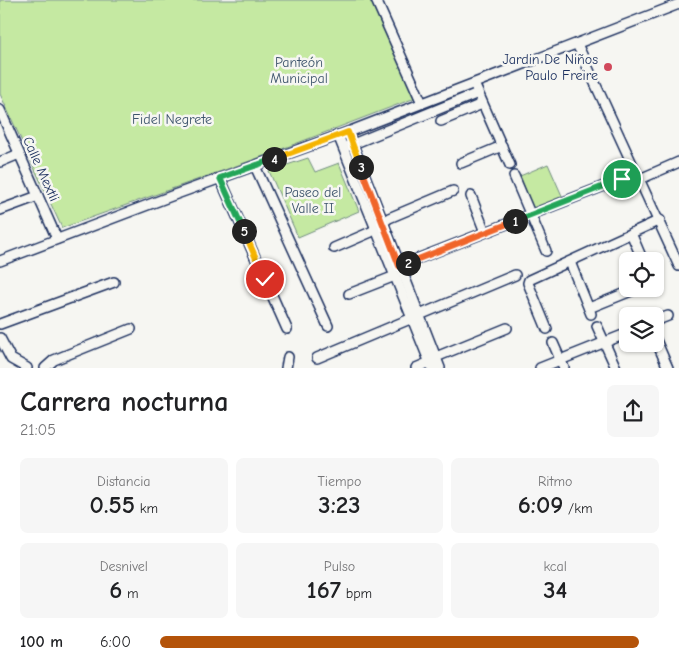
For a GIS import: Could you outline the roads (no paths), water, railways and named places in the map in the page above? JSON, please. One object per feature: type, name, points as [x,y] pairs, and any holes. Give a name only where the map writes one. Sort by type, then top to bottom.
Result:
[{"type":"street","points":[[376,0],[422,103]]},
{"type":"street","points":[[0,261],[348,132],[679,4]]},
{"type":"street","points":[[577,44],[660,220],[679,266]]},
{"type":"street","points":[[474,83],[510,165]]},
{"type":"street","points":[[343,148],[478,93]]},
{"type":"street","points":[[441,121],[482,104]]},
{"type":"street","name":"Calle Mextli","points":[[0,113],[57,239]]},
{"type":"street","points":[[348,132],[395,276],[416,316]]},
{"type":"street","points":[[338,135],[399,266],[433,362],[440,368]]},
{"type":"street","points":[[461,163],[502,146]]},
{"type":"street","points":[[0,162],[19,154]]},
{"type":"street","points":[[640,179],[679,162]]},
{"type":"street","points":[[255,166],[328,326]]},
{"type":"street","points":[[514,176],[546,251]]},
{"type":"street","points":[[220,178],[287,329]]},
{"type":"street","points":[[399,266],[622,179]]},
{"type":"street","points":[[334,248],[453,191]]},
{"type":"street","points":[[0,210],[38,196]]},
{"type":"street","points":[[470,196],[486,232]]},
{"type":"street","points":[[547,329],[528,281],[660,220]]},
{"type":"street","points":[[631,233],[639,252]]},
{"type":"street","points":[[570,262],[590,311],[619,297]]},
{"type":"street","points":[[317,358],[514,275]]},
{"type":"street","points":[[349,294],[395,276]]},
{"type":"street","points":[[0,324],[114,282]]},
{"type":"street","points":[[664,318],[668,316]]},
{"type":"street","points":[[597,326],[616,368]]},
{"type":"street","points":[[416,368],[507,328]]},
{"type":"street","points":[[46,368],[54,360],[131,330]]},
{"type":"street","points":[[540,368],[562,364],[619,337]]},
{"type":"street","points":[[0,338],[11,359],[27,368]]},
{"type":"street","points":[[553,343],[562,364]]},
{"type":"street","points":[[661,352],[668,368]]},
{"type":"street","points":[[286,368],[288,357]]},
{"type":"place","name":"Jardin De Niños Paulo Freire","points":[[608,67]]},
{"type":"park label","name":"Panteón Municipal","points":[[299,70]]},
{"type":"park label","name":"Fidel Negrete","points":[[172,119]]},
{"type":"park label","name":"Paseo del Valle II","points":[[313,200]]}]
